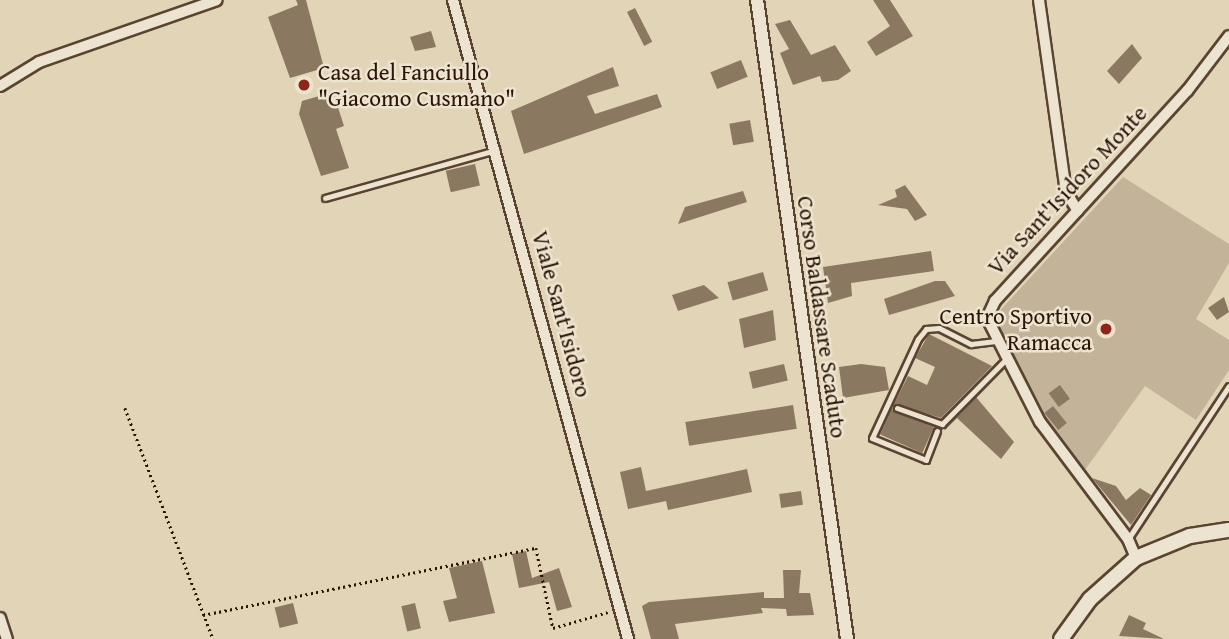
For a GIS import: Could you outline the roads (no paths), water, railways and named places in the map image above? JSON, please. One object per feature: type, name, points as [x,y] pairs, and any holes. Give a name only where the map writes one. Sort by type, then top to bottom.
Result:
[{"type":"main road","points":[[1061,639],[1090,599],[1136,558],[1190,536],[1229,530]]},
{"type":"street","points":[[0,86],[39,62],[217,0]]},
{"type":"street","name":"Viale Sant'Isidoro","points":[[453,0],[628,639]]},
{"type":"street","name":"Corso Baldassare Scaduto","points":[[757,0],[847,639]]},
{"type":"street","points":[[1038,0],[1066,192],[1078,211]]},
{"type":"street","name":"Via Sant'Isidoro Monte","points":[[1136,558],[1128,539],[1040,422],[996,341],[987,318],[995,300],[1187,91],[1229,36]]},
{"type":"street","points":[[0,618],[6,639]]},
{"type":"lane","points":[[325,198],[496,150]]},
{"type":"lane","points":[[935,432],[926,460],[872,438],[918,339],[926,329],[939,328],[971,344],[996,341]]},
{"type":"lane","points":[[897,408],[942,424],[1006,359]]},
{"type":"lane","points":[[1128,539],[1229,386]]},
{"type":"place","name":"Casa del Fanciullo \"Giacomo Cusmano\"","points":[[304,85]]},
{"type":"place","name":"Centro Sportivo Ramacca","points":[[1106,329]]}]
